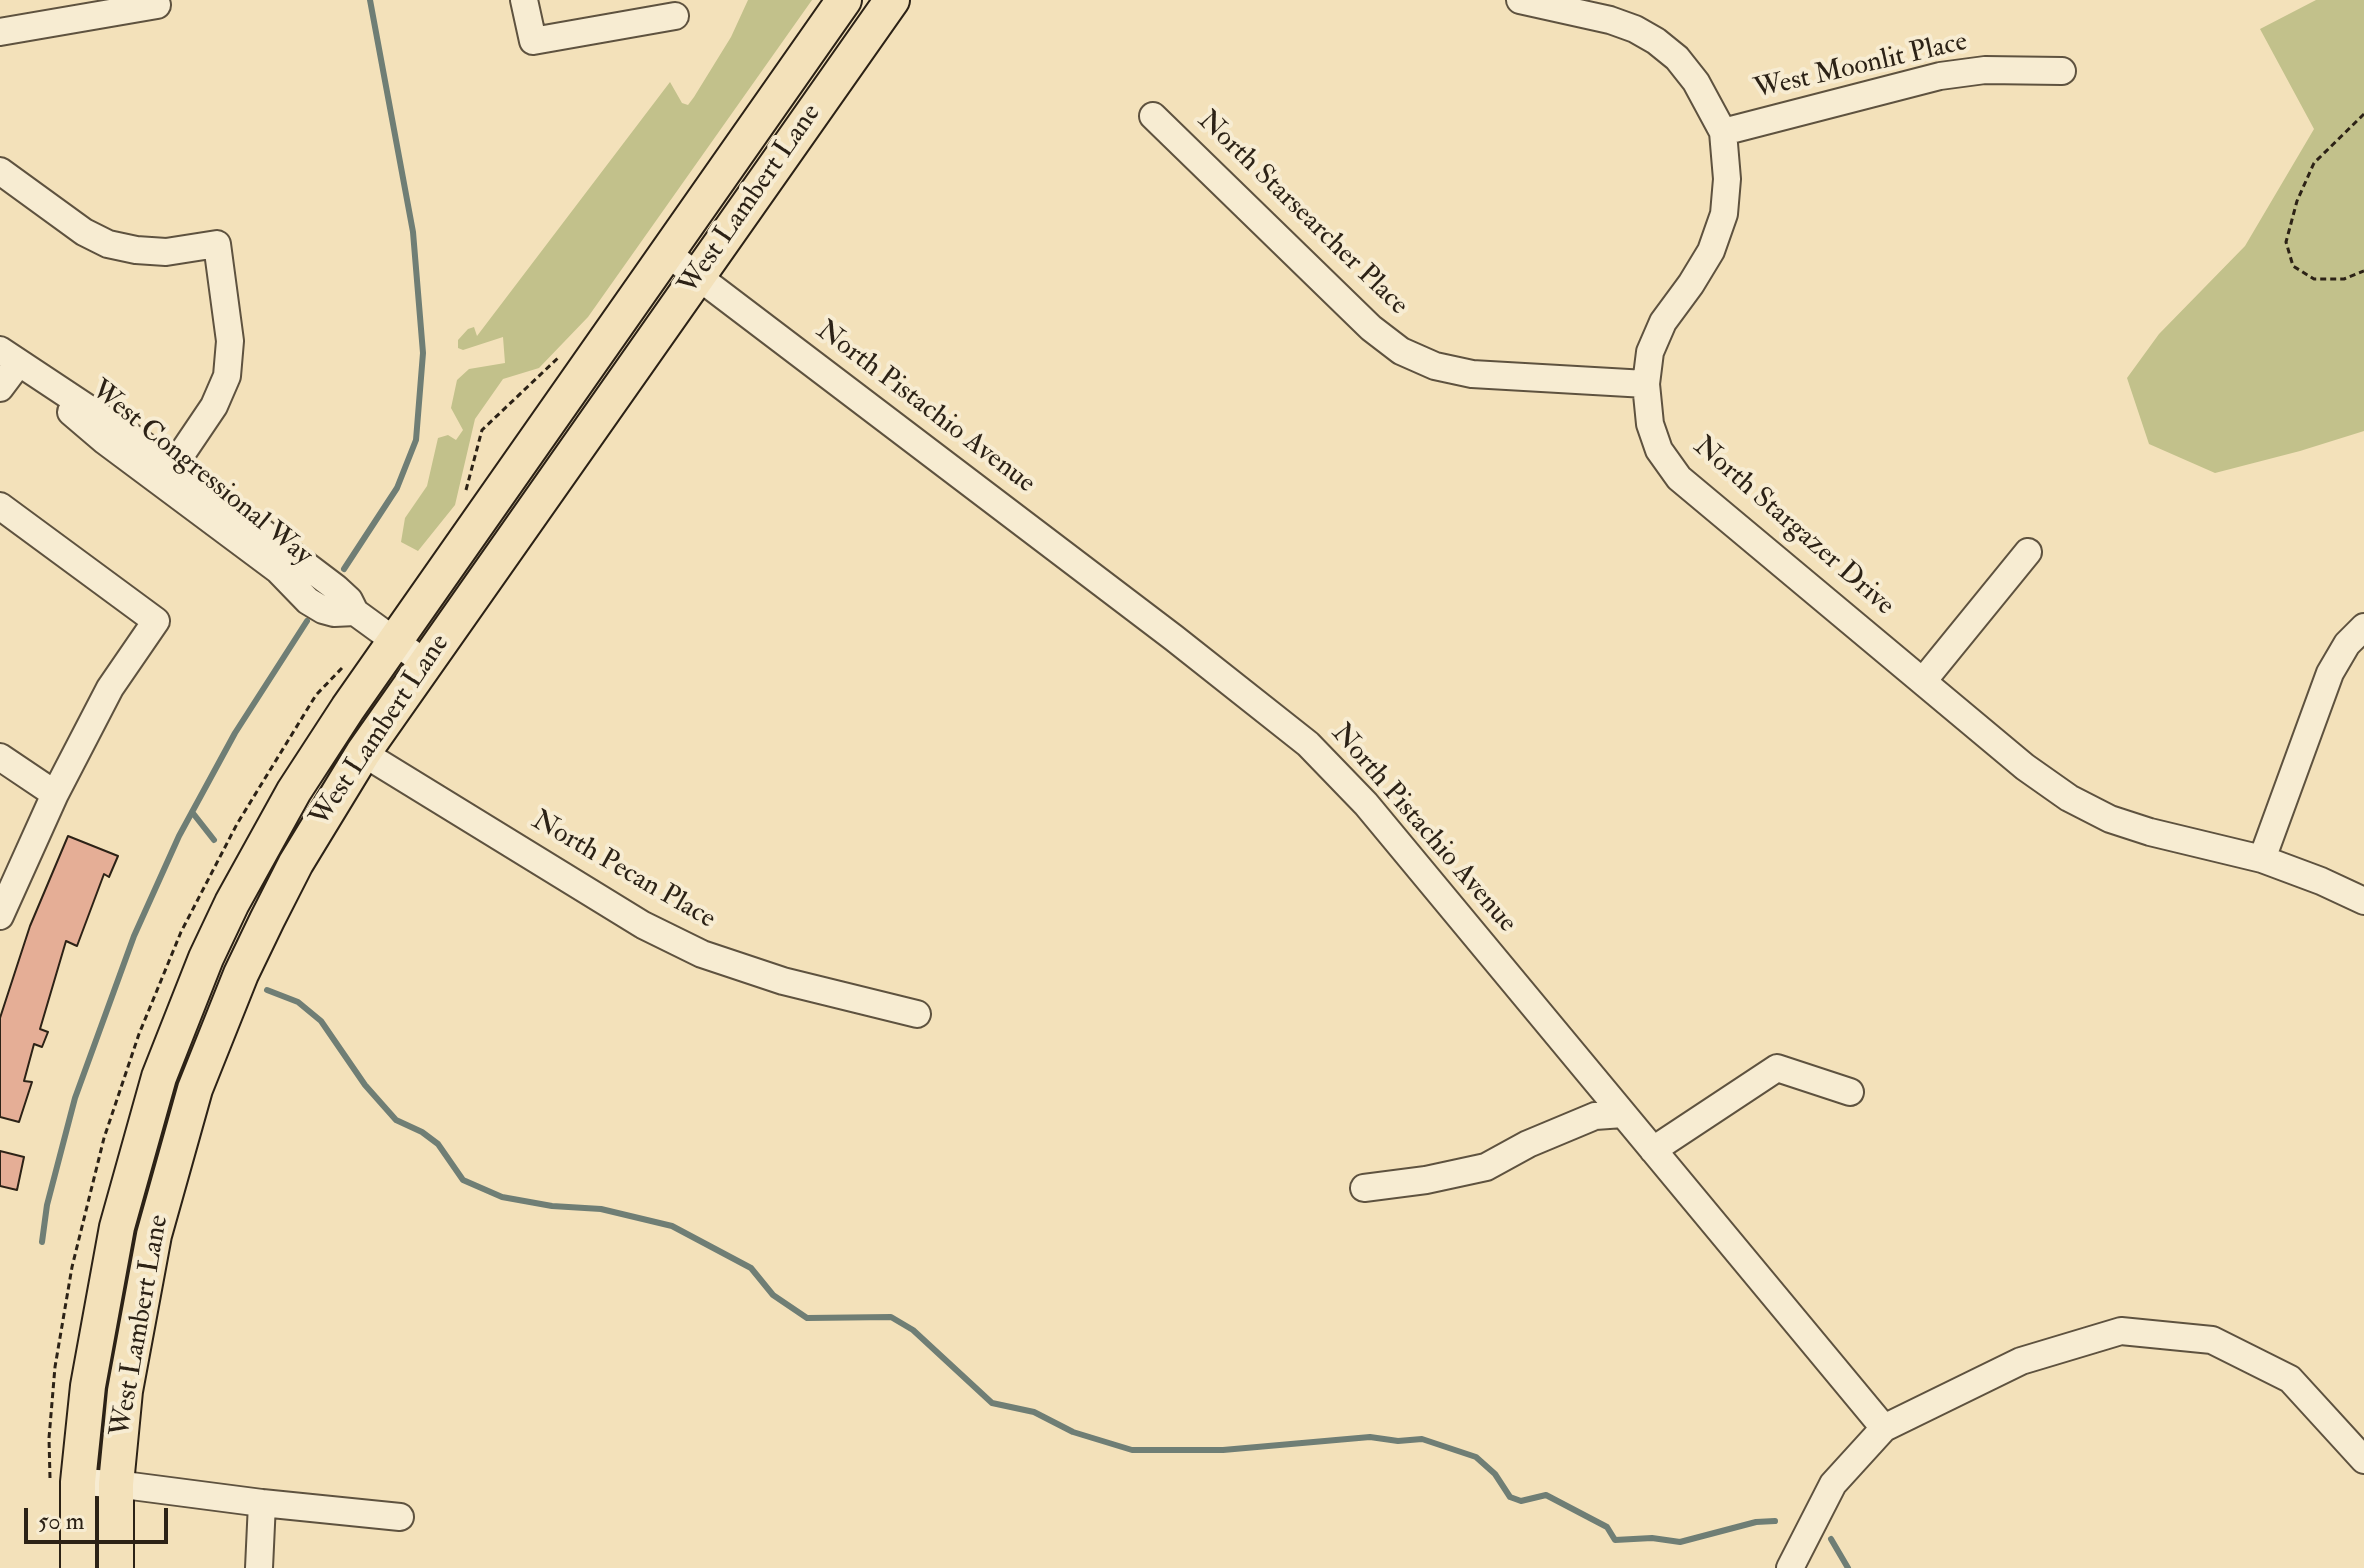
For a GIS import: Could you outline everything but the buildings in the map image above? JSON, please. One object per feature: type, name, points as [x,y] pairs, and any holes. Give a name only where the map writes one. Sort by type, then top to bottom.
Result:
[{"type":"main road","name":"West Lambert Lane","points":[[78,1568],[78,1482],[88,1386],[111,1252],[143,1129],[206,958],[263,844],[309,767],[394,640],[844,0]]},
{"type":"main road","name":"West Lambert Lane","points":[[116,1568],[116,1484],[125,1391],[143,1284],[165,1190],[195,1089],[241,974],[267,920],[296,863],[363,753],[892,0]]},
{"type":"street","points":[[524,0],[533,41],[675,16]]},
{"type":"street","name":"North Stargazer Drive","points":[[1520,0],[1610,20],[1656,41],[1677,58],[1696,82],[1723,132],[1727,179],[1724,214],[1711,251],[1663,322],[1650,352],[1646,384],[1650,424],[1659,450],[1679,478],[2025,767],[2069,798],[2110,819],[2262,859],[2364,901]]},
{"type":"street","points":[[0,32],[157,5]]},
{"type":"street","name":"West Moonlit Place","points":[[1723,132],[1940,76],[1985,70],[2062,71]]},
{"type":"street","name":"North Starsearcher Place","points":[[1153,116],[1371,328],[1401,351],[1435,366],[1472,374],[1646,384]]},
{"type":"street","points":[[0,171],[84,232],[108,244],[166,252],[217,244],[230,341],[227,376],[214,406],[168,475]]},
{"type":"street","name":"North Pistachio Avenue","points":[[667,253],[1174,638],[1308,744],[1366,804],[1884,1428]]},
{"type":"street","points":[[0,388],[9,357]]},
{"type":"street","name":"West Congressional Way","points":[[9,357],[93,410],[168,475],[336,588],[349,600],[355,612],[425,663]]},
{"type":"street","points":[[0,506],[156,621],[110,688],[55,794],[0,916]]},
{"type":"street","points":[[1923,681],[2028,552]]},
{"type":"street","points":[[2262,859],[2330,673],[2347,644],[2364,627]]},
{"type":"street","name":"North Pecan Place","points":[[363,753],[643,925],[702,954],[783,981],[917,1014]]},
{"type":"street","points":[[0,757],[55,794]]},
{"type":"street","points":[[1653,1150],[1777,1068],[1850,1092]]},
{"type":"street","points":[[1364,1188],[1426,1180],[1486,1167],[1528,1144],[1595,1116],[1623,1114]]},
{"type":"street","points":[[1790,1568],[1833,1484],[1884,1428],[2021,1361],[2121,1331],[2212,1340],[2290,1379],[2364,1460]]},
{"type":"street","points":[[78,1482],[400,1517]]},
{"type":"street","points":[[259,1568],[262,1503]]},
{"type":"path","points":[[2364,114],[2314,163],[2297,201],[2286,242],[2293,266],[2314,279],[2344,279],[2364,271]]},
{"type":"path","points":[[462,503],[482,430]]},
{"type":"shaded area","points":[[748,0],[812,0],[588,317],[539,368],[503,379],[475,419],[455,505],[418,551],[401,542],[405,518],[427,486],[438,438],[448,435],[456,440],[463,430],[451,408],[457,380],[469,369],[505,363],[503,337],[463,350],[458,348],[458,340],[474,327],[477,336],[670,82],[682,103],[688,105],[731,37]]},
{"type":"shaded area","points":[[2316,0],[2364,0],[2364,431],[2215,473],[2149,444],[2127,378],[2159,334],[2245,246],[2314,129],[2260,29]]},
{"type":"waterway","points":[[344,569],[397,488],[416,440],[423,353],[413,232],[370,0]]},
{"type":"waterway","points":[[42,1242],[47,1205],[75,1098],[134,936],[179,836],[235,733],[307,621]]},
{"type":"waterway","points":[[192,812],[214,840]]},
{"type":"waterway","points":[[267,990],[298,1002],[321,1021],[365,1085],[396,1120],[422,1132],[438,1144],[463,1180],[502,1197],[552,1206],[601,1209],[672,1226],[751,1268],[773,1295],[807,1318],[891,1317],[913,1330],[992,1403],[1034,1412],[1073,1432],[1132,1450],[1223,1450],[1370,1437],[1398,1441],[1422,1439],[1476,1457],[1495,1474],[1510,1497],[1521,1501],[1546,1495],[1607,1527],[1615,1540],[1652,1538],[1680,1542],[1756,1522],[1775,1521]]},
{"type":"waterway","points":[[1831,1539],[1848,1568]]}]
